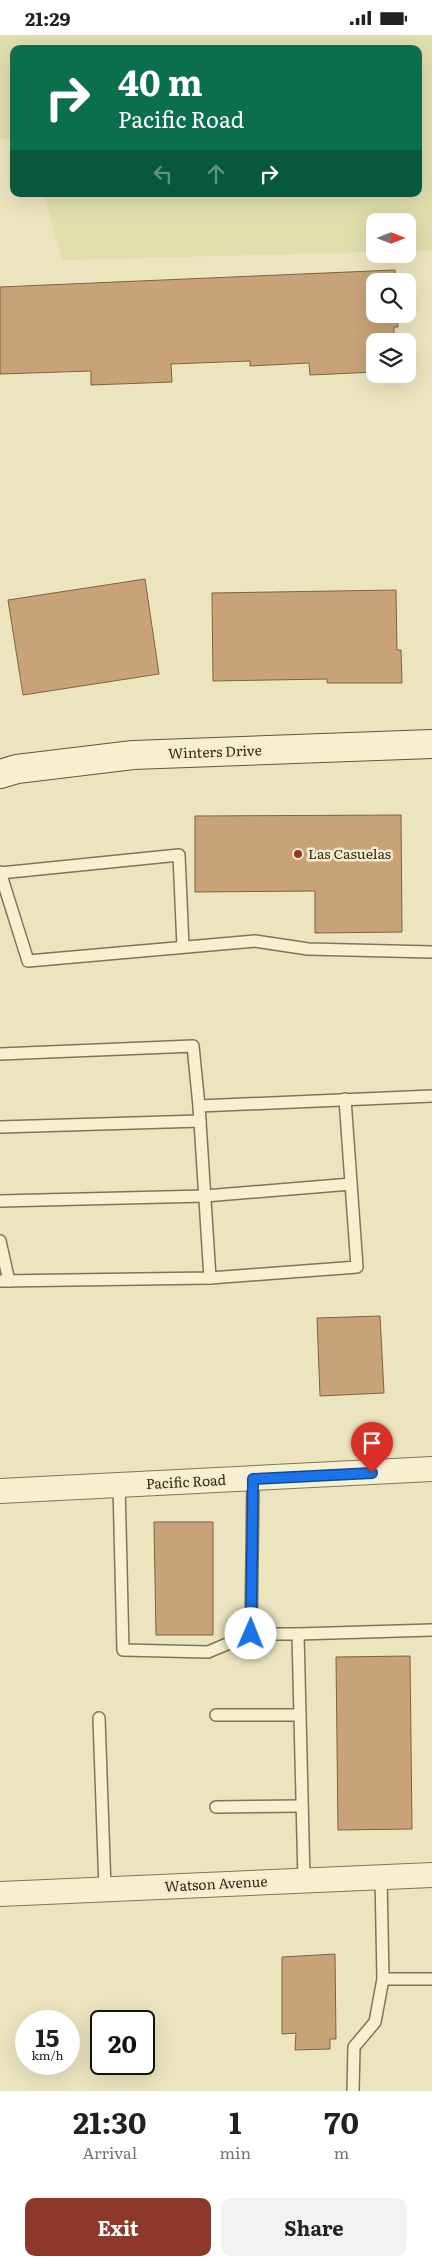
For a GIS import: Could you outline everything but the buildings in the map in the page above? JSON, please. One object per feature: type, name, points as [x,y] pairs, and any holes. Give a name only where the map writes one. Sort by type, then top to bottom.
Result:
[{"type":"street","name":"Winters Drive","points":[[0,774],[17,769],[133,755],[432,744]]},
{"type":"street","name":"Pacific Road","points":[[0,1491],[432,1469]]},
{"type":"street","name":"Watson Avenue","points":[[0,1895],[432,1875]]},
{"type":"lane","points":[[183,947],[179,855],[0,873],[28,961],[255,941],[308,949],[432,951]]},
{"type":"lane","points":[[0,1054],[193,1046],[200,1106],[210,1277]]},
{"type":"lane","points":[[200,1106],[432,1096]]},
{"type":"lane","points":[[0,1241],[4,1281],[210,1277],[357,1267],[345,1099]]},
{"type":"lane","points":[[0,1127],[200,1121]]},
{"type":"lane","points":[[0,1201],[205,1196],[351,1184]]},
{"type":"lane","points":[[251,1634],[253,1479]]},
{"type":"lane","points":[[119,1485],[123,1650],[208,1652],[251,1634],[432,1630]]},
{"type":"lane","points":[[298,1634],[304,1880]]},
{"type":"lane","points":[[216,1715],[300,1715]]},
{"type":"lane","points":[[99,1718],[105,1889]]},
{"type":"lane","points":[[216,1807],[302,1806]]},
{"type":"lane","points":[[353,2091],[354,2047],[375,2022],[383,1979],[381,1877]]},
{"type":"lane","points":[[383,1979],[432,1979]]},
{"type":"shaded area","points":[[0,35],[432,35],[432,251],[416,251],[416,213],[366,213],[366,252],[62,260],[45,197],[422,197],[422,45],[10,45],[10,139],[0,139]]},
{"type":"place","name":"Las Casuelas","points":[[298,854]]},
{"type":"route","points":[[251,1634],[253,1479],[372,1473]]}]
